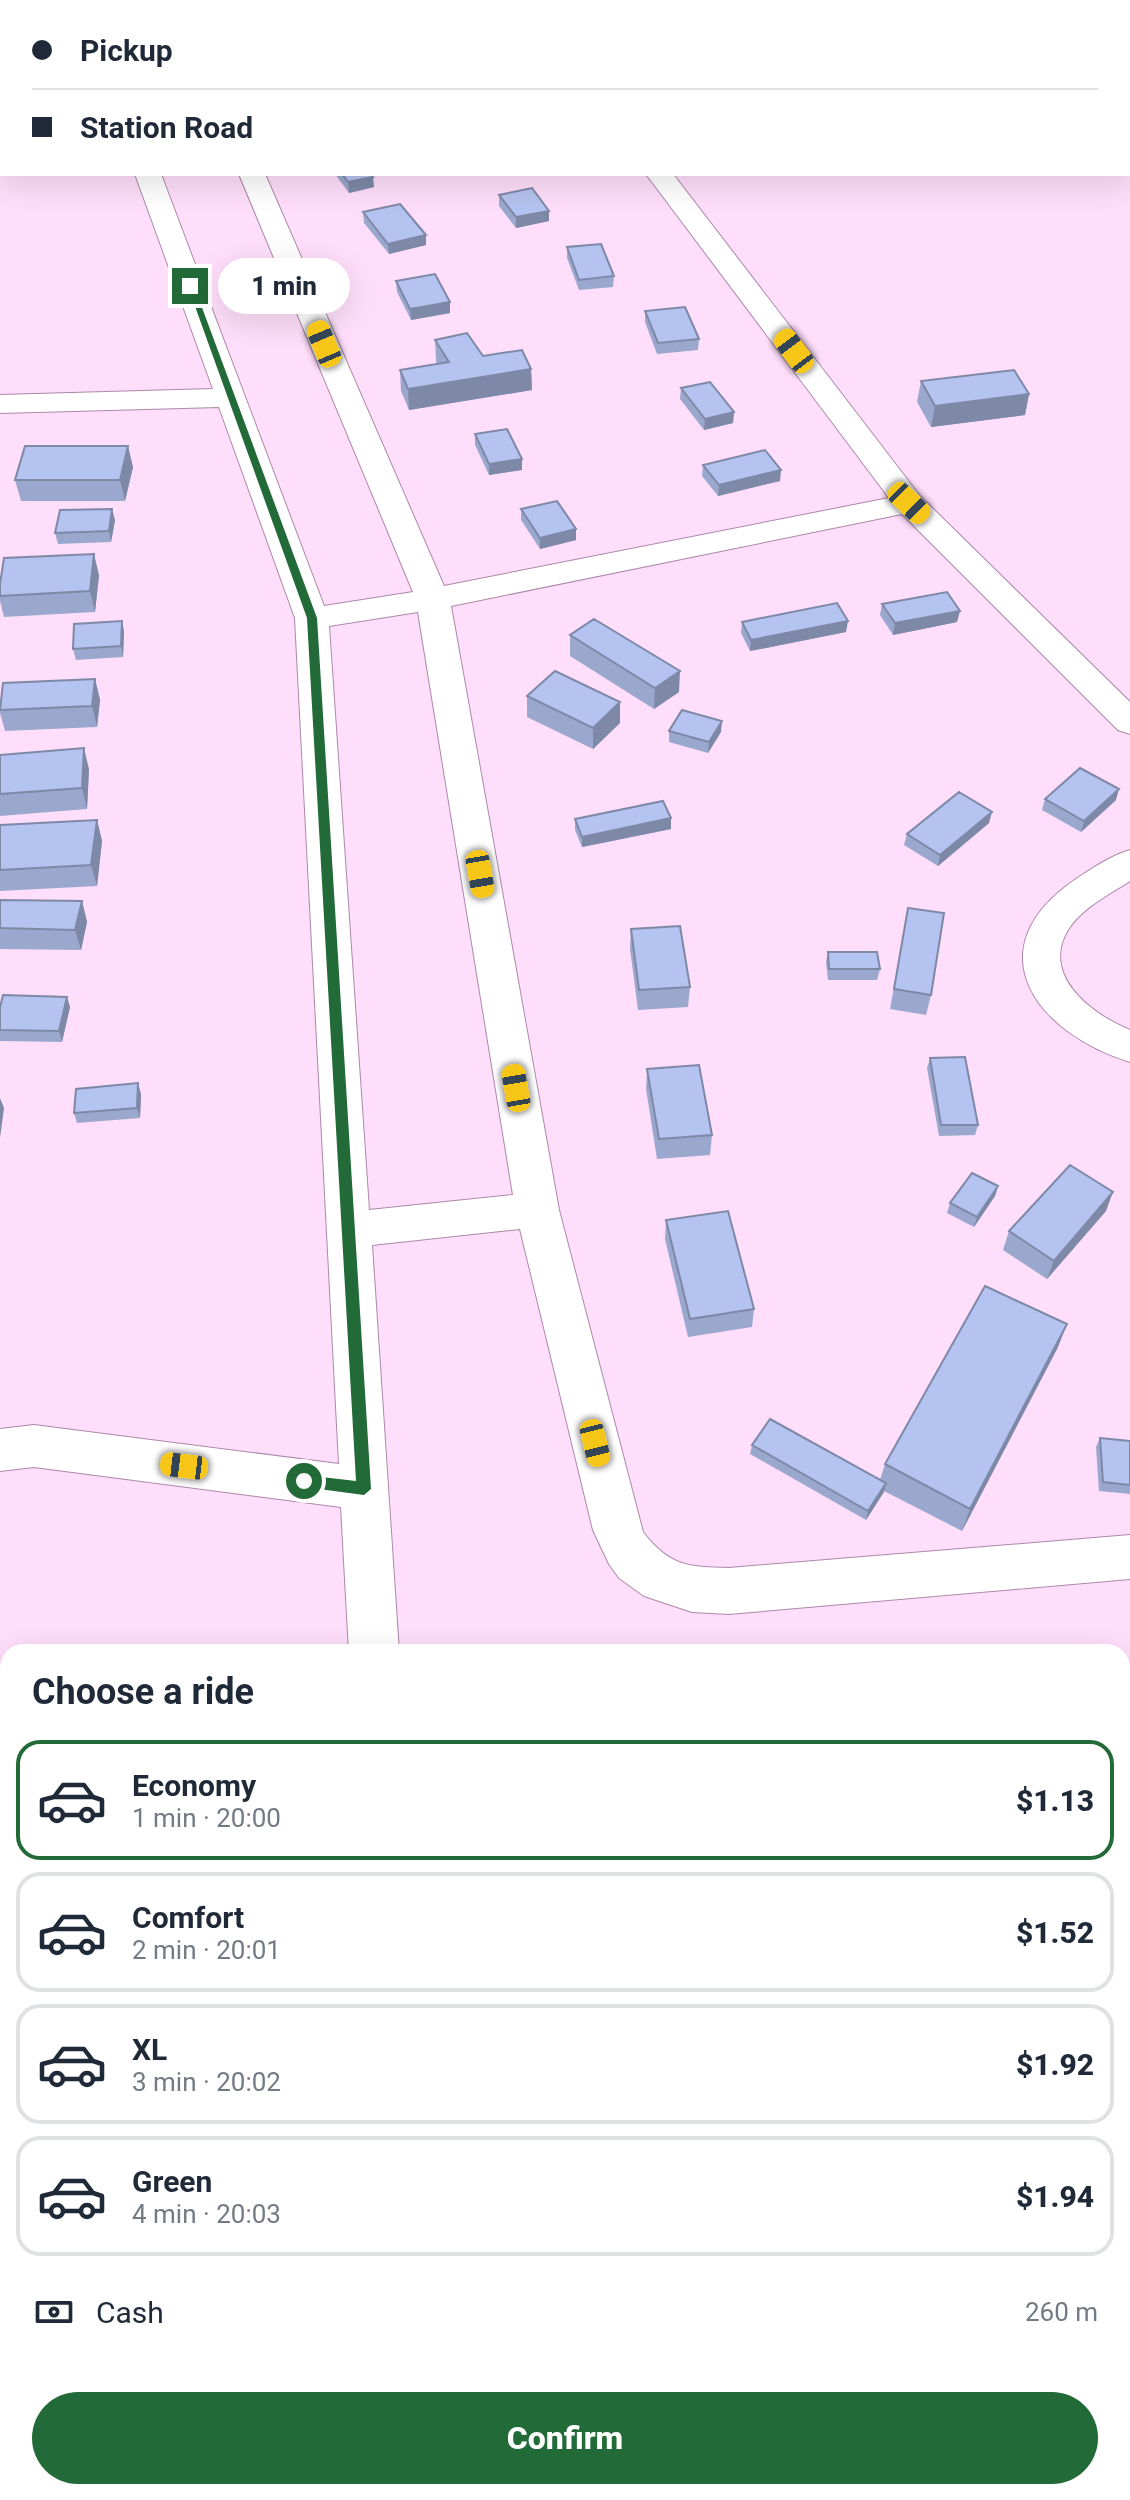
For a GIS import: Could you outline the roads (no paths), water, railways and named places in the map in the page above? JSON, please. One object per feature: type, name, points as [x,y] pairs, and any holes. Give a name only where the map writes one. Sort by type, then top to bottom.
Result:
[{"type":"street","points":[[149,176],[312,618],[374,1644]]},
{"type":"street","points":[[253,176],[433,599],[537,1210],[617,1530],[635,1562],[664,1583],[696,1591],[729,1591],[1130,1557]]},
{"type":"street","points":[[661,176],[909,503],[1130,722]]},
{"type":"street","points":[[0,404],[232,398]]},
{"type":"street","points":[[312,618],[433,599],[909,503]]},
{"type":"street","points":[[1130,863],[1073,903],[1053,922],[1041,948],[1042,973],[1053,999],[1109,1040],[1130,1047]]},
{"type":"street","points":[[348,1230],[537,1210]]},
{"type":"street","points":[[0,1450],[34,1446],[364,1489]]}]
